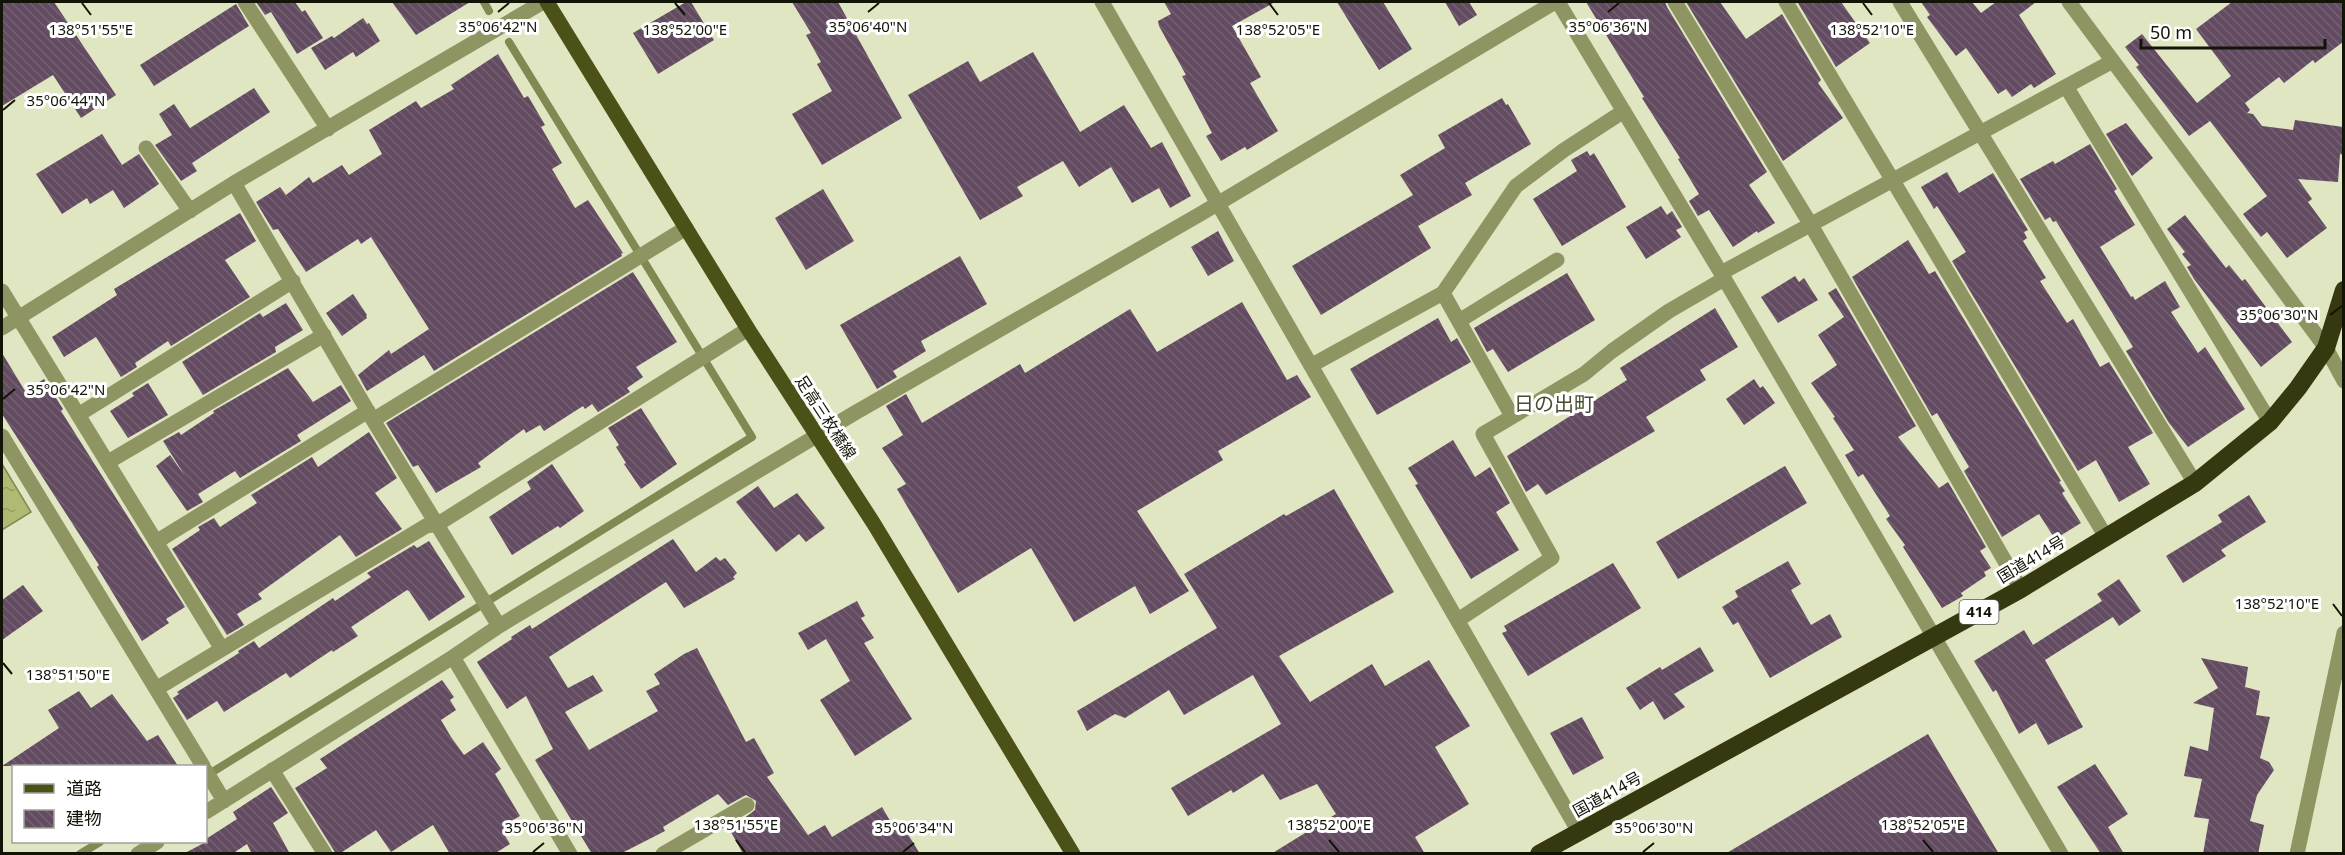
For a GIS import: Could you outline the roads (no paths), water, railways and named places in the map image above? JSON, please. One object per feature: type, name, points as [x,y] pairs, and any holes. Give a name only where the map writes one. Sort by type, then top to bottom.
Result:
[{"type":"highway","name":"国道414号","points":[[1539,854],[2021,589],[2195,483],[2270,422],[2298,388],[2326,348],[2343,290]]},
{"type":"main road","name":"足高三枚橋線","points":[[545,2],[748,329],[874,524],[1073,854]]},
{"type":"street","points":[[245,2],[328,129]]},
{"type":"street","points":[[2,328],[234,183],[545,2]]},
{"type":"street","points":[[1102,2],[1579,832]]},
{"type":"street","points":[[207,811],[499,626],[817,435],[1557,2],[1723,276],[2061,854]]},
{"type":"street","points":[[1675,2],[1811,225],[2021,589]]},
{"type":"street","points":[[1786,2],[2106,537]]},
{"type":"street","points":[[1900,2],[2195,483]]},
{"type":"street","points":[[2069,2],[2326,348],[2343,381]]},
{"type":"street","points":[[1458,620],[1552,558],[1483,434],[1584,374],[1612,351],[1723,276],[1893,179],[2113,62]]},
{"type":"street","points":[[2067,88],[2270,422]]},
{"type":"street","points":[[1312,365],[1443,293],[1516,186],[1564,150],[1624,111]]},
{"type":"street","points":[[146,148],[190,211]]},
{"type":"street","points":[[234,183],[499,626]]},
{"type":"street","points":[[156,542],[686,228]]},
{"type":"street","points":[[1459,321],[1557,260]]},
{"type":"street","points":[[78,415],[293,282]]},
{"type":"street","points":[[2,291],[222,649]]},
{"type":"street","points":[[1443,293],[1512,416]]},
{"type":"street","points":[[156,689],[426,526],[438,524],[748,329]]},
{"type":"street","points":[[108,462],[324,335]]},
{"type":"street","points":[[2,436],[202,765]]},
{"type":"street","points":[[2297,854],[2343,633]]},
{"type":"street","points":[[453,657],[570,854]]},
{"type":"street","points":[[272,770],[325,854]]},
{"type":"street","points":[[207,773],[224,801]]},
{"type":"street","points":[[663,854],[747,805]]},
{"type":"street","points":[[138,854],[155,843]]},
{"type":"water","points":[[2,464],[31,512],[2,530]]},
{"type":"waterway","points":[[484,2],[489,11]]},
{"type":"waterway","points":[[207,775],[752,437],[509,42]]},
{"type":"waterway","points":[[80,854],[98,843]]},
{"type":"district","name":"日の出町","points":[[1554,404]]}]
